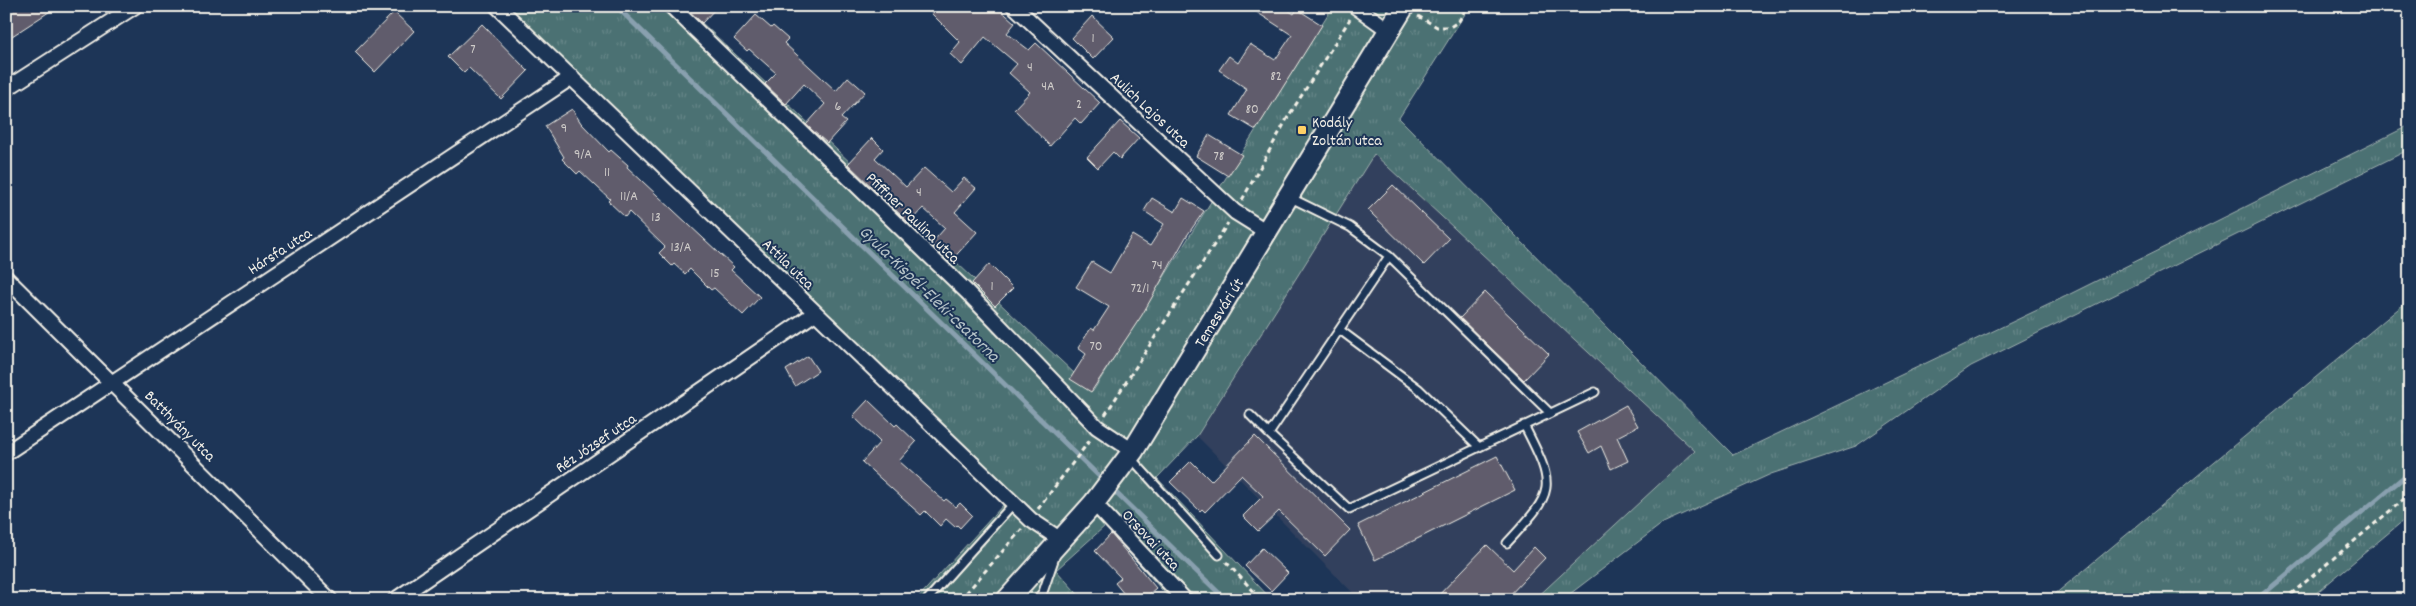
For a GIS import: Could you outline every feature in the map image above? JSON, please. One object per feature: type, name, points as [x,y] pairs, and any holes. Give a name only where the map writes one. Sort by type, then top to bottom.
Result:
[{"type":"street","points":[[6,89],[135,6]]},
{"type":"street","name":"Attila utca","points":[[497,6],[1031,520],[1061,540]]},
{"type":"street","name":"Pfiffner Paulina utca","points":[[671,6],[967,292],[1127,459]]},
{"type":"street","name":"Aulich Lajos utca","points":[[1014,6],[1235,212],[1268,232]]},
{"type":"street","name":"Temesvári út","points":[[1007,600],[1097,499],[1127,459],[1268,232],[1404,7]]},
{"type":"street","points":[[1356,8],[1390,31]]},
{"type":"street","name":"Hársfa utca","points":[[6,453],[572,77]]},
{"type":"street","name":"Batthyány utca","points":[[6,278],[113,381],[330,600]]},
{"type":"street","name":"Réz József utca","points":[[395,600],[815,313]]},
{"type":"street","name":"Orsovai utca","points":[[1097,499],[1185,600]]},
{"type":"lane","points":[[1289,197],[1343,223],[1389,256],[1550,413]]},
{"type":"lane","points":[[1269,434],[1389,256]]},
{"type":"lane","points":[[1340,330],[1419,389],[1479,447]]},
{"type":"lane","points":[[1250,415],[1349,508],[1596,392]]},
{"type":"lane","points":[[1507,542],[1537,510],[1547,486],[1545,464],[1524,425]]},
{"type":"lane","points":[[1127,459],[1219,554]]},
{"type":"lane","points":[[927,600],[1014,503]]},
{"type":"lane","points":[[1036,600],[1043,592],[1061,540]]},
{"type":"path","points":[[1404,7],[1437,27],[1445,28],[1454,25],[1467,6]]},
{"type":"path","points":[[960,600],[1031,520],[1070,465],[1085,449],[1235,212],[1288,117],[1356,8]]},
{"type":"path","points":[[2284,600],[2410,494]]},
{"type":"path","points":[[1219,554],[1262,600]]},
{"type":"shaded area","points":[[1374,153],[1695,451],[1534,600],[1360,600],[1197,436]]},
{"type":"green space","points":[[489,6],[684,6],[1093,391],[1333,6],[1470,6],[1399,118],[1733,455],[2050,304],[2410,125],[2410,149],[1971,366],[1856,446],[1771,474],[1663,523],[1562,600],[1534,600],[1695,451],[1374,154],[1197,436],[1157,478],[1272,600],[1171,600],[1105,526],[1056,570],[1083,600],[916,600],[1005,503],[792,302]]},
{"type":"green space","points":[[2410,299],[2410,515],[2308,600],[2048,600]]},
{"type":"building","points":[[6,6],[58,6],[6,40]]},
{"type":"building","points":[[684,6],[718,6],[702,23]]},
{"type":"building","points":[[924,6],[996,6],[1015,23],[1007,33],[1029,50],[1036,43],[1100,103],[1081,124],[1075,118],[1050,146],[1014,109],[1030,92],[1009,73],[1017,64],[985,37],[962,65],[950,54],[960,42]]},
{"type":"building","points":[[1247,6],[1282,6],[1294,14],[1297,9],[1322,25],[1256,130],[1231,115],[1247,89],[1219,70],[1229,56],[1238,63],[1250,44],[1275,60],[1292,35]]},
{"type":"building","points":[[394,12],[414,31],[375,72],[355,52]]},
{"type":"building","points":[[756,15],[788,39],[784,43],[836,91],[848,77],[865,92],[841,118],[846,122],[827,143],[806,125],[825,104],[804,84],[786,104],[765,84],[776,73],[749,49],[747,51],[734,39]]},
{"type":"building","points":[[1092,16],[1114,37],[1093,59],[1072,38]]},
{"type":"building","points":[[482,24],[528,71],[501,99],[469,68],[464,73],[448,57]]},
{"type":"building","points":[[572,109],[581,123],[609,152],[611,150],[628,165],[627,167],[734,267],[731,270],[760,297],[743,315],[714,288],[711,290],[690,269],[685,274],[674,264],[672,266],[659,253],[665,247],[629,212],[625,217],[608,201],[610,199],[580,171],[577,174],[562,159],[564,157],[545,126]]},
{"type":"building","points":[[1120,121],[1139,138],[1120,159],[1113,152],[1098,168],[1087,157]]},
{"type":"building","points":[[1209,135],[1242,155],[1228,176],[1196,156]]},
{"type":"building","points":[[872,138],[883,149],[875,158],[906,187],[924,168],[951,192],[964,178],[976,188],[955,212],[977,232],[950,262],[931,244],[945,228],[923,208],[909,223],[848,164]]},
{"type":"building","points":[[1393,185],[1449,239],[1424,265],[1368,210]]},
{"type":"building","points":[[1152,198],[1175,212],[1183,198],[1204,211],[1186,237],[1142,315],[1091,392],[1070,379],[1086,354],[1078,348],[1091,328],[1094,330],[1109,307],[1076,287],[1092,262],[1110,273],[1132,235],[1150,246],[1164,224],[1144,211]]},
{"type":"building","points":[[989,264],[1013,288],[995,306],[972,283]]},
{"type":"building","points":[[1485,292],[1549,354],[1524,380],[1460,318]]},
{"type":"building","points":[[808,356],[818,371],[795,386],[786,370]]},
{"type":"building","points":[[868,400],[895,426],[897,424],[916,442],[899,461],[944,501],[946,499],[956,507],[960,503],[972,515],[960,528],[957,525],[955,527],[946,519],[940,526],[925,511],[921,515],[862,462],[880,442],[853,416]]},
{"type":"building","points":[[1626,405],[1638,426],[1617,437],[1628,461],[1611,469],[1601,446],[1589,453],[1577,432]]},
{"type":"building","points":[[1255,436],[1350,530],[1325,556],[1279,511],[1258,531],[1243,516],[1263,496],[1241,475],[1205,512],[1202,509],[1200,511],[1170,482],[1191,461],[1211,481]]},
{"type":"building","points":[[1497,456],[1515,490],[1375,560],[1358,525]]},
{"type":"building","points":[[1111,534],[1156,588],[1142,600],[1129,600],[1115,583],[1121,578],[1095,551]]},
{"type":"building","points":[[1487,545],[1513,570],[1534,547],[1545,558],[1505,600],[1434,600]]},
{"type":"building","points":[[1262,548],[1288,573],[1271,591],[1245,566]]},
{"type":"waterway","name":"Gyula-Kispél-Eleki-csatorna","points":[[616,6],[1104,481]]},
{"type":"waterway","points":[[2256,600],[2410,472]]},
{"type":"waterway","name":"Gyula-Kispél-Eleki-csatorna","points":[[1112,489],[1226,600]]},
{"type":"place","name":"Kodály Zoltán utca","points":[[1302,130]]}]
